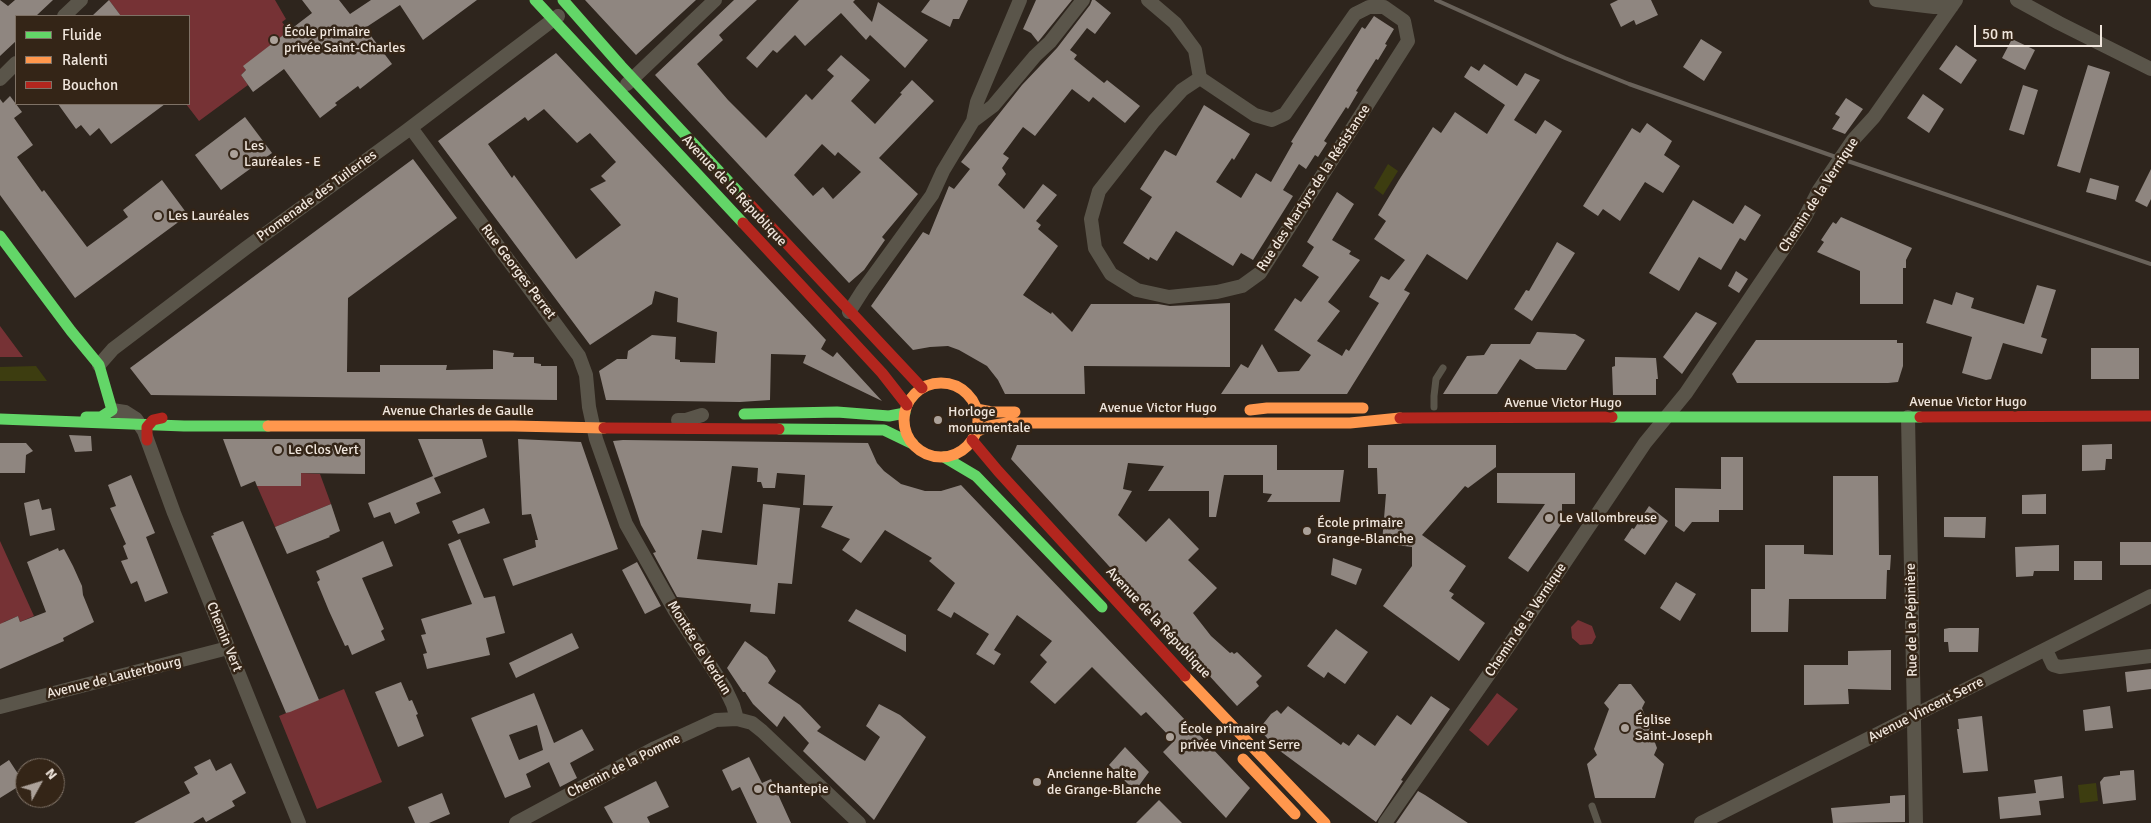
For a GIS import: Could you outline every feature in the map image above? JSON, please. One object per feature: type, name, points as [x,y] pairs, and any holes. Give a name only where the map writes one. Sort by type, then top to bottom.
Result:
[{"type":"main road","name":"Avenue de la République","points":[[535,0],[882,373],[906,409]]},
{"type":"main road","name":"Avenue de la République","points":[[567,4],[638,74],[850,312],[922,388]]},
{"type":"main road","points":[[0,236],[99,365],[112,410]]},
{"type":"main road","points":[[944,457],[960,452],[974,436],[978,417],[971,399],[964,391],[954,385],[942,383],[922,388],[915,394],[906,409],[904,422],[906,434],[913,444],[927,454],[944,457],[976,476],[1107,612]]},
{"type":"main road","name":"Avenue Victor Hugo","points":[[974,436],[989,426],[1007,423],[1350,423],[1388,418],[1671,412],[2151,406]]},
{"type":"main road","name":"Avenue Victor Hugo","points":[[1239,410],[1267,408],[1434,407],[1908,417],[2151,416]]},
{"type":"main road","points":[[75,409],[173,412]]},
{"type":"main road","points":[[731,414],[837,412],[889,416],[906,409]]},
{"type":"main road","name":"Avenue Victor Hugo","points":[[976,409],[992,412],[1095,411]]},
{"type":"main road","points":[[38,420],[64,417],[101,417],[112,410]]},
{"type":"main road","points":[[237,414],[267,415]]},
{"type":"main road","points":[[150,425],[153,420],[162,418],[286,414]]},
{"type":"main road","name":"Avenue Charles de Gaulle","points":[[355,414],[430,416],[543,415]]},
{"type":"main road","points":[[666,414],[707,415]]},
{"type":"main road","name":"Avenue Charles de Gaulle","points":[[0,419],[150,425],[884,430],[913,444]]},
{"type":"main road","name":"Avenue de la République","points":[[974,436],[994,467],[1172,661],[1325,823]]},
{"type":"main road","points":[[1235,750],[1304,823]]},
{"type":"street","points":[[65,15],[81,0]]},
{"type":"street","points":[[620,92],[715,0]]},
{"type":"street","points":[[850,312],[863,290],[932,195],[943,171],[973,121],[977,102],[1020,0]]},
{"type":"street","points":[[973,121],[993,106],[1035,56],[1050,42],[1083,0]]},
{"type":"street","points":[[1148,0],[1174,23],[1195,50],[1200,78]]},
{"type":"street","points":[[1876,0],[1934,7],[1954,3]]},
{"type":"street","points":[[2017,0],[2151,69]]},
{"type":"street","points":[[2038,0],[2044,15]]},
{"type":"street","name":"Chemin de la Vernique","points":[[1385,823],[1510,644],[1645,443],[1686,393],[1805,217],[1819,190],[1853,140],[1874,117],[1954,3]]},
{"type":"street","points":[[553,20],[567,4]]},
{"type":"street","name":"Rue des Martyrs de la Résistance","points":[[1369,6],[1384,7],[1404,21],[1408,42],[1260,274],[1242,286],[1217,292],[1169,297],[1137,290],[1111,274],[1096,248],[1091,219],[1099,191],[1154,120],[1182,90],[1200,78],[1255,115],[1272,120],[1285,114],[1355,14],[1369,6]]},
{"type":"street","name":"Promenade des Tuileries","points":[[99,365],[114,348],[246,248],[411,128],[553,20]]},
{"type":"street","points":[[0,79],[15,64]]},
{"type":"street","name":"Rue Georges Perret","points":[[411,128],[579,356],[586,375],[590,413],[594,429]]},
{"type":"street","points":[[112,410],[125,412],[150,425]]},
{"type":"street","points":[[594,429],[602,420],[686,420],[707,415]]},
{"type":"street","name":"Rue de la Pépinière","points":[[1908,417],[1916,823]]},
{"type":"street","name":"Chemin Vert","points":[[150,425],[149,445],[299,823]]},
{"type":"street","name":"Montée de Verdun","points":[[594,429],[626,524],[675,610],[722,683],[733,705],[737,719]]},
{"type":"street","name":"Avenue Vincent Serre","points":[[1701,823],[2151,596]]},
{"type":"street","name":"Avenue de Lauterbourg","points":[[0,708],[228,648]]},
{"type":"street","points":[[2046,650],[2053,665],[2060,668],[2151,656]]},
{"type":"street","points":[[737,719],[752,723],[762,731],[859,823]]},
{"type":"street","name":"Chemin de la Pomme","points":[[518,822],[655,748],[716,720],[737,719]]},
{"type":"lane","points":[[1434,407],[1436,379],[1443,368]]},
{"type":"lane","points":[[1592,806],[1598,823]]},
{"type":"shaded area","points":[[109,0],[275,0],[286,19],[282,22],[289,31],[244,66],[246,70],[241,75],[248,85],[199,121],[187,105],[190,105],[190,15],[120,15]]},
{"type":"shaded area","points":[[1388,164],[1398,171],[1383,195],[1374,188]]},
{"type":"shaded area","points":[[0,326],[23,357],[0,357]]},
{"type":"shaded area","points":[[36,366],[47,381],[0,381],[0,367]]},
{"type":"shaded area","points":[[301,473],[320,474],[331,504],[275,527],[257,486],[301,486]]},
{"type":"shaded area","points":[[0,541],[34,616],[20,622],[18,616],[4,622],[0,629]]},
{"type":"shaded area","points":[[1578,620],[1592,626],[1596,637],[1592,644],[1580,645],[1572,638],[1571,627]]},
{"type":"shaded area","points":[[344,689],[382,782],[317,809],[279,716]]},
{"type":"shaded area","points":[[1497,693],[1518,709],[1488,746],[1469,730]]},
{"type":"shaded area","points":[[2096,783],[2098,801],[2080,803],[2078,785]]},
{"type":"building","points":[[0,0],[8,6],[15,0],[53,0],[37,15],[15,15],[15,42],[0,56]]},
{"type":"building","points":[[109,0],[120,15],[93,15]]},
{"type":"building","points":[[302,0],[339,0],[350,14],[371,0],[477,0],[423,40],[400,5],[365,28],[392,64],[360,89],[358,86],[335,103],[337,105],[320,118],[284,69],[253,92],[241,75],[246,70],[243,66],[312,13]]},
{"type":"building","points":[[585,0],[696,0],[636,55]]},
{"type":"building","points":[[734,0],[757,0],[719,35],[723,40],[697,64],[728,100],[766,138],[806,94],[812,100],[834,76],[827,70],[841,55],[870,80],[851,101],[875,124],[912,80],[934,101],[879,158],[918,194],[882,237],[885,240],[864,270],[849,283],[655,75]],"holes":[[[822,144],[835,156],[838,152],[861,172],[833,199],[823,187],[813,196],[794,175]]]},
{"type":"building","points":[[799,0],[855,0],[853,2],[872,22],[878,2],[928,40],[905,68],[870,35],[866,40],[841,13],[805,46],[795,35],[777,53],[773,50],[757,68],[746,58]]},
{"type":"building","points":[[930,0],[968,0],[959,19],[953,19],[950,27],[921,12]]},
{"type":"building","points":[[1036,0],[1072,0],[1038,42],[1031,33],[1023,29]]},
{"type":"building","points":[[1092,0],[1095,0],[1111,13],[1095,34],[1087,28],[1070,50],[1077,55],[1074,59],[1104,83],[1107,80],[1140,106],[1125,123],[1093,97],[1089,102],[1072,89],[1035,136],[1023,127],[1003,154],[1009,158],[1002,168],[1006,174],[998,185],[1024,209],[1043,184],[1057,195],[1036,221],[1041,225],[1038,229],[1058,246],[1023,295],[1051,314],[1052,312],[1072,332],[1091,304],[1158,304],[1170,306],[1230,303],[1230,367],[1084,366],[1085,394],[1005,394],[998,380],[987,366],[959,350],[948,346],[913,350],[871,306],[923,232],[929,235],[949,186],[954,189],[970,169],[961,162],[1022,85],[1057,48]]},
{"type":"building","points":[[1618,0],[1651,0],[1658,15],[1636,25],[1634,20],[1621,27],[1610,4]]},
{"type":"building","points":[[1374,16],[1394,29],[1385,44],[1387,45],[1356,91],[1358,92],[1348,109],[1346,107],[1324,141],[1327,143],[1318,157],[1315,155],[1306,169],[1299,164],[1283,190],[1293,196],[1253,260],[1241,253],[1233,266],[1176,231],[1157,261],[1150,257],[1149,260],[1123,243],[1152,197],[1140,189],[1165,150],[1176,156],[1204,105],[1250,134],[1234,160],[1232,158],[1216,182],[1241,198],[1256,173],[1271,182],[1293,143],[1291,142],[1362,27],[1365,29]]},
{"type":"building","points":[[1701,39],[1722,52],[1704,81],[1683,67]]},
{"type":"building","points":[[2012,39],[2035,50],[2025,70],[2002,58]]},
{"type":"building","points":[[1956,45],[1977,60],[1961,84],[1939,69]]},
{"type":"building","points":[[556,53],[826,340],[821,349],[833,357],[837,352],[882,401],[803,363],[806,355],[771,354],[770,400],[740,402],[606,400],[599,371],[617,359],[627,359],[628,351],[652,335],[676,337],[675,359],[680,360],[680,362],[715,363],[717,332],[677,322],[678,298],[655,291],[652,304],[590,345],[438,141]],"holes":[[[544,109],[577,143],[590,133],[616,162],[601,176],[606,181],[590,189],[621,225],[576,259],[514,175],[512,178],[488,144],[525,117],[528,121]]]},
{"type":"building","points":[[1484,64],[1517,86],[1525,73],[1540,80],[1514,120],[1536,134],[1545,120],[1562,131],[1467,280],[1427,254],[1404,290],[1410,293],[1347,394],[1221,394],[1241,364],[1248,368],[1262,344],[1278,372],[1299,371],[1311,355],[1274,330],[1295,298],[1301,302],[1319,277],[1302,266],[1314,247],[1307,242],[1337,192],[1354,204],[1332,240],[1351,251],[1349,254],[1360,260],[1328,302],[1340,311],[1317,341],[1342,356],[1346,349],[1349,351],[1379,303],[1369,297],[1381,276],[1389,280],[1405,260],[1374,239],[1386,221],[1378,215],[1399,180],[1433,127],[1441,133],[1455,112],[1487,134],[1505,105],[1464,77],[1471,66],[1479,71]]},
{"type":"building","points":[[2088,65],[2110,72],[2080,173],[2057,166]]},
{"type":"building","points":[[2023,85],[2038,90],[2024,135],[2009,130]]},
{"type":"building","points":[[1923,94],[1944,109],[1929,133],[1907,118]]},
{"type":"building","name":"Les Lauréales","points":[[10,96],[22,112],[14,118],[33,145],[17,157],[42,192],[44,190],[87,247],[128,217],[123,210],[162,180],[188,215],[75,298],[0,195],[0,99],[3,103]]},
{"type":"building","points":[[1846,98],[1863,109],[1845,134],[1832,129],[1840,117],[1835,114]]},
{"type":"building","points":[[59,105],[164,105],[111,144],[99,128],[90,136],[81,125],[76,129]]},
{"type":"building","name":"Les Lauréales - E","points":[[245,117],[272,153],[221,190],[195,155]]},
{"type":"building","points":[[1647,123],[1672,141],[1664,155],[1680,166],[1663,193],[1645,182],[1620,221],[1603,209],[1598,216],[1583,206],[1632,128],[1640,133]]},
{"type":"building","points":[[413,159],[457,218],[348,298],[347,372],[380,372],[380,365],[447,365],[446,370],[493,369],[493,350],[514,353],[513,357],[534,357],[534,363],[541,364],[541,366],[557,366],[557,400],[151,395],[130,368]]},
{"type":"building","points":[[2151,169],[2151,199],[2147,207],[2135,201]]},
{"type":"building","points":[[2090,178],[2119,186],[2116,200],[2086,192]]},
{"type":"building","points":[[1693,200],[1733,224],[1745,205],[1761,215],[1745,241],[1740,238],[1721,270],[1699,257],[1679,291],[1649,273]]},
{"type":"building","points":[[1841,217],[1912,248],[1906,260],[1906,268],[1903,268],[1903,304],[1860,304],[1860,271],[1817,252],[1824,242],[1821,240],[1833,222],[1836,224]]},
{"type":"building","points":[[1557,242],[1575,253],[1532,321],[1514,309],[1526,290],[1529,291]]},
{"type":"building","points":[[1736,271],[1748,279],[1739,293],[1728,286]]},
{"type":"building","points":[[2037,285],[2056,290],[2041,337],[2047,339],[2042,354],[2003,343],[1991,379],[1986,380],[1962,373],[1972,337],[1926,323],[1934,299],[1952,305],[1956,292],[1974,298],[1971,308],[2024,324]]},
{"type":"building","points":[[1696,312],[1717,323],[1682,374],[1663,357]]},
{"type":"building","points":[[1537,332],[1575,334],[1585,340],[1566,370],[1536,369],[1520,359],[1497,394],[1443,394],[1467,356],[1484,355],[1491,344],[1530,344]]},
{"type":"building","points":[[1756,340],[1897,340],[1897,343],[1903,343],[1903,366],[1898,382],[1737,383],[1732,374]]},
{"type":"building","points":[[2091,348],[2139,348],[2139,379],[2091,379]]},
{"type":"building","points":[[1615,357],[1656,358],[1658,379],[1656,379],[1656,395],[1613,395],[1612,367],[1615,366]]},
{"type":"building","points":[[69,435],[91,436],[92,451],[75,452]]},
{"type":"building","points":[[223,439],[365,439],[365,474],[301,473],[301,486],[257,486],[255,481],[241,487]]},
{"type":"building","points":[[418,439],[482,439],[487,457],[434,478],[441,493],[416,503],[420,513],[395,524],[390,512],[374,518],[368,503],[433,476]]},
{"type":"building","points":[[518,439],[581,442],[618,549],[513,586],[503,559],[536,547],[535,540],[538,540],[531,514],[522,515]]},
{"type":"building","points":[[613,441],[868,443],[877,463],[901,484],[925,491],[941,491],[961,485],[1250,788],[1226,818],[1163,752],[1174,741],[1146,712],[1141,716],[1092,667],[1055,704],[1030,682],[1047,662],[1040,655],[1052,641],[1017,615],[994,650],[1001,654],[994,665],[976,654],[989,634],[954,612],[951,618],[937,610],[955,583],[929,561],[932,558],[885,530],[861,563],[842,550],[850,539],[821,527],[833,506],[803,505],[805,475],[777,473],[775,488],[763,488],[761,482],[757,482],[758,468],[732,466],[722,533],[702,530],[697,559],[757,565],[763,504],[800,508],[792,584],[778,583],[775,614],[750,612],[751,604],[677,597],[653,553],[656,552],[641,525]]},
{"type":"building","points":[[0,443],[26,443],[33,451],[26,455],[25,473],[0,473]]},
{"type":"building","points":[[2112,444],[2112,459],[2106,459],[2105,470],[2082,471],[2082,445]]},
{"type":"building","points":[[1017,445],[1277,445],[1277,470],[1344,470],[1340,502],[1267,502],[1272,494],[1263,493],[1263,475],[1224,475],[1216,517],[1209,517],[1209,491],[1148,491],[1164,466],[1128,463],[1123,489],[1132,491],[1118,515],[1146,542],[1169,518],[1199,549],[1188,560],[1217,588],[1193,613],[1211,636],[1230,653],[1234,654],[1237,652],[1262,676],[1256,682],[1259,686],[1237,706],[1011,459]]},
{"type":"building","points":[[1368,445],[1496,445],[1496,467],[1468,488],[1465,486],[1422,535],[1466,566],[1449,591],[1454,594],[1451,598],[1485,623],[1459,661],[1383,606],[1412,566],[1412,547],[1382,543],[1386,494],[1378,494],[1377,468],[1368,468]]},
{"type":"building","points":[[1721,457],[1743,457],[1743,510],[1719,510],[1719,522],[1692,522],[1684,532],[1675,526],[1675,488],[1721,489]]},
{"type":"building","name":"Le Vallombreuse","points":[[1497,473],[1575,473],[1575,504],[1562,504],[1562,523],[1528,572],[1508,558],[1545,504],[1497,503]]},
{"type":"building","points":[[131,475],[155,533],[146,537],[168,593],[145,602],[137,581],[131,584],[121,561],[128,559],[123,546],[126,544],[110,508],[116,506],[108,485]]},
{"type":"building","points":[[1833,476],[1878,476],[1879,555],[1891,555],[1890,570],[1887,570],[1886,599],[1789,599],[1788,632],[1751,632],[1751,589],[1765,589],[1765,545],[1804,545],[1804,554],[1833,555]]},
{"type":"building","points":[[2046,494],[2046,514],[2022,514],[2022,495]]},
{"type":"building","points":[[39,499],[42,510],[51,508],[55,530],[30,536],[24,503]]},
{"type":"building","points":[[331,504],[340,531],[330,537],[287,554],[275,527]]},
{"type":"building","points":[[1649,506],[1668,521],[1645,555],[1624,540],[1632,528],[1634,529]]},
{"type":"building","points":[[484,508],[490,523],[458,534],[452,521]]},
{"type":"building","points":[[1944,517],[1986,517],[1985,538],[1944,537]]},
{"type":"building","points":[[243,521],[319,700],[286,713],[211,536],[214,535],[213,533]]},
{"type":"building","points":[[460,539],[484,598],[495,596],[505,633],[486,638],[490,655],[427,669],[423,654],[427,653],[421,635],[426,634],[421,619],[472,604],[448,544]]},
{"type":"building","points":[[383,541],[393,566],[362,578],[384,629],[381,631],[385,640],[352,655],[348,645],[345,646],[329,611],[317,582],[320,580],[316,571]]},
{"type":"building","points":[[2120,542],[2151,542],[2151,565],[2120,565]]},
{"type":"building","points":[[2059,545],[2059,571],[2034,571],[2033,576],[2016,577],[2015,547]]},
{"type":"building","points":[[58,548],[59,551],[64,549],[73,566],[94,622],[63,638],[64,641],[0,669],[0,624],[18,616],[20,622],[46,612],[27,562]]},
{"type":"building","points":[[1333,558],[1362,569],[1356,585],[1331,575]]},
{"type":"building","points":[[2074,561],[2102,561],[2102,580],[2074,580]]},
{"type":"building","points":[[637,562],[661,606],[645,614],[622,570]]},
{"type":"building","points":[[1676,582],[1696,594],[1680,621],[1660,608]]},
{"type":"building","points":[[856,609],[906,635],[906,652],[848,621]]},
{"type":"building","points":[[1979,628],[1978,652],[1949,652],[1948,642],[1944,642],[1944,629]]},
{"type":"building","points":[[1336,629],[1368,652],[1345,684],[1328,672],[1324,678],[1307,666]]},
{"type":"building","points":[[572,633],[579,648],[516,678],[509,663]]},
{"type":"building","points":[[745,641],[767,657],[776,671],[768,683],[800,705],[821,727],[817,731],[865,761],[880,737],[866,726],[879,704],[900,715],[926,737],[874,820],[803,751],[809,743],[784,716],[777,727],[743,692],[727,668]]},
{"type":"building","points":[[1891,650],[1891,690],[1848,689],[1849,704],[1804,705],[1804,665],[1848,665],[1848,651]]},
{"type":"building","points":[[2151,669],[2151,689],[2127,692],[2125,672]]},
{"type":"building","points":[[401,682],[409,701],[412,700],[418,714],[416,715],[424,736],[398,747],[375,692]]},
{"type":"building","name":"Église Saint-Joseph","points":[[1619,684],[1631,684],[1645,702],[1642,708],[1657,748],[1654,755],[1664,764],[1655,798],[1595,798],[1587,764],[1597,755],[1594,749],[1609,709],[1604,703]]},
{"type":"building","points":[[534,693],[554,743],[582,729],[594,750],[570,763],[577,778],[560,787],[549,762],[526,774],[531,787],[505,798],[471,718]],"holes":[[[537,725],[543,750],[519,760],[509,735]]]},
{"type":"building","points":[[1431,696],[1450,709],[1401,780],[1403,781],[1376,822],[1276,748],[1259,729],[1271,714],[1277,710],[1281,714],[1288,706],[1341,745],[1343,742],[1349,746],[1358,734],[1375,746],[1397,715],[1411,725]]},
{"type":"building","points":[[2110,706],[2113,728],[2085,731],[2083,710]]},
{"type":"building","points":[[1982,716],[1988,771],[1963,773],[1957,729],[1959,729],[1958,719]]},
{"type":"building","points":[[1125,747],[1149,772],[1135,791],[1109,765]]},
{"type":"building","name":"Chantepie","points":[[749,757],[762,783],[771,779],[791,823],[757,823],[740,787],[732,791],[722,770]]},
{"type":"building","points":[[210,759],[216,771],[231,763],[246,793],[232,801],[235,806],[206,822],[203,817],[193,823],[134,823],[190,793],[184,782],[198,774],[194,767]]},
{"type":"building","points":[[9,760],[15,769],[15,789],[0,798],[0,766]]},
{"type":"building","points":[[2134,770],[2136,800],[2103,804],[2100,782],[2104,777],[2120,775],[2120,771]]},
{"type":"building","points":[[2062,776],[2064,798],[2039,801],[2041,815],[2000,819],[1998,797],[2036,793],[2034,780]]},
{"type":"building","points":[[656,781],[669,807],[647,817],[650,823],[613,823],[604,807]]},
{"type":"building","points":[[1418,791],[1425,795],[1468,823],[1396,823]]},
{"type":"building","points":[[442,793],[450,814],[429,823],[415,823],[408,807]]},
{"type":"building","points":[[1905,795],[1905,822],[1833,823],[1831,808],[1890,803],[1890,796]]},
{"type":"building","points":[[1159,800],[1182,823],[1136,823]]},
{"type":"railway","points":[[1436,0],[1565,58],[1629,84],[1830,155],[2151,264]]},
{"type":"traffic: fast","points":[[535,0],[743,223]]},
{"type":"traffic: fast","points":[[563,0],[621,66],[744,198]]},
{"type":"traffic: fast","points":[[0,236],[71,331],[99,365],[112,410],[101,417],[86,417]]},
{"type":"traffic: fast","points":[[744,414],[837,412],[889,416],[905,413]]},
{"type":"traffic: fast","points":[[1612,417],[1920,417]]},
{"type":"traffic: fast","points":[[0,419],[184,426],[268,426]]},
{"type":"traffic: fast","points":[[779,429],[884,430],[913,444]]},
{"type":"traffic: fast","points":[[944,457],[976,476],[1102,607]]},
{"type":"traffic: slow","points":[[941,383],[962,389],[972,399],[978,420],[972,441],[962,451],[941,457],[920,451],[910,441],[904,420],[910,399],[920,389],[941,383]]},
{"type":"traffic: slow","points":[[1250,410],[1267,408],[1363,408]]},
{"type":"traffic: slow","points":[[976,409],[992,412],[1015,412]]},
{"type":"traffic: slow","points":[[976,432],[989,426],[1007,423],[1350,423],[1400,418]]},
{"type":"traffic: slow","points":[[268,426],[604,428]]},
{"type":"traffic: slow","points":[[1185,676],[1325,823]]},
{"type":"traffic: slow","points":[[1243,759],[1295,814]]},
{"type":"traffic: jam","points":[[744,198],[922,388]]},
{"type":"traffic: jam","points":[[743,223],[882,373],[907,405]]},
{"type":"traffic: jam","points":[[1920,417],[2151,416]]},
{"type":"traffic: jam","points":[[1400,418],[1612,417]]},
{"type":"traffic: jam","points":[[147,440],[147,427],[153,420],[162,418]]},
{"type":"traffic: jam","points":[[604,428],[779,429]]},
{"type":"traffic: jam","points":[[972,440],[1185,676]]},
{"type":"place","name":"École primaire privée Saint-Charles","points":[[274,40]]},
{"type":"place","name":"Les Lauréales - E","points":[[234,154]]},
{"type":"place","name":"Les Lauréales","points":[[158,216]]},
{"type":"place","name":"Horloge monumentale","points":[[938,420]]},
{"type":"place","name":"Le Clos Vert","points":[[278,450]]},
{"type":"place","name":"Le Vallombreuse","points":[[1549,518]]},
{"type":"place","name":"École primaire Grange-Blanche","points":[[1307,531]]},
{"type":"place","name":"Église Saint-Joseph","points":[[1625,728]]},
{"type":"place","name":"École primaire privée Vincent Serre","points":[[1170,737]]},
{"type":"place","name":"Ancienne halte de Grange-Blanche","points":[[1037,782]]},
{"type":"place","name":"Chantepie","points":[[758,789]]}]
